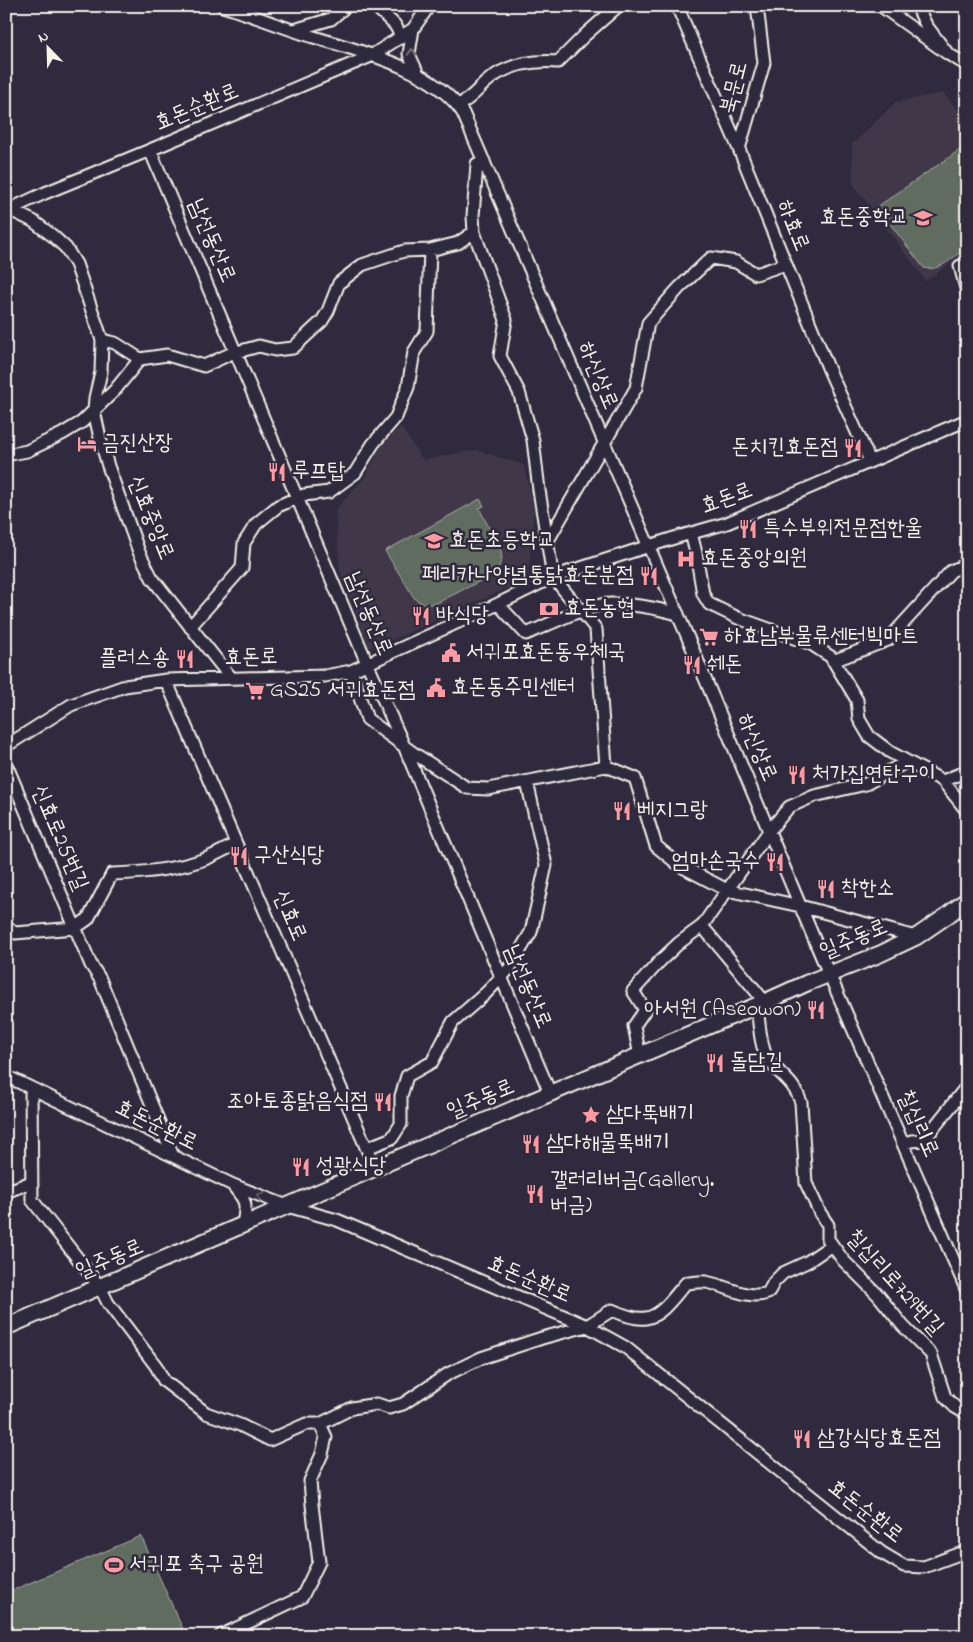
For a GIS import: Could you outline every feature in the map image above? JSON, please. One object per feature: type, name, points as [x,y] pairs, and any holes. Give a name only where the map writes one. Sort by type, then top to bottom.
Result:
[{"type":"main road","name":"일주동로","points":[[6,1328],[550,1093],[880,954],[916,937],[967,900]]},
{"type":"street","name":"하신상로","points":[[223,6],[371,56],[418,74],[436,86],[458,105],[484,161],[678,614],[829,974]]},
{"type":"street","points":[[294,30],[331,19],[346,6]]},
{"type":"street","points":[[375,6],[395,25],[402,38]]},
{"type":"street","name":"효돈순환로","points":[[8,209],[371,56],[402,38],[413,29],[430,6]]},
{"type":"street","points":[[458,105],[468,100],[484,83],[496,74],[520,64],[541,60],[558,62],[618,6]]},
{"type":"street","name":"하효로","points":[[677,6],[739,149],[829,370],[870,461]]},
{"type":"street","name":"북문로","points":[[739,149],[764,63],[757,6]]},
{"type":"street","points":[[880,6],[948,54],[967,65]]},
{"type":"street","points":[[916,6],[926,25],[948,54]]},
{"type":"street","points":[[413,29],[410,54],[418,74]]},
{"type":"street","name":"남선동산로","points":[[150,150],[550,1093]]},
{"type":"street","points":[[484,161],[477,164],[473,216],[474,232],[506,320],[500,356],[519,392],[533,440],[538,490],[553,577],[596,629],[606,766]]},
{"type":"street","name":"신효중앙로","points":[[8,209],[33,221],[53,236],[66,248],[76,264],[102,340],[100,372],[94,411],[108,466],[139,552],[152,578],[231,678]]},
{"type":"street","points":[[102,340],[115,344],[140,359],[166,355],[204,366],[237,352],[259,346],[275,350],[293,348],[322,321],[339,283],[362,265],[404,251],[430,250],[458,242],[474,232]]},
{"type":"street","points":[[190,627],[242,568],[244,543],[256,524],[278,506],[304,495],[330,492],[355,473],[373,444],[396,417],[408,387],[414,352],[427,331],[430,250]]},
{"type":"street","points":[[547,542],[636,388],[648,324],[679,288],[711,258],[736,262],[756,274],[786,264]]},
{"type":"street","points":[[960,266],[967,292]]},
{"type":"street","points":[[6,455],[28,451],[82,422],[115,390],[140,359]]},
{"type":"street","name":"효돈로","points":[[6,746],[71,705],[125,686],[166,680],[325,676],[351,671],[553,577],[727,523],[967,420]]},
{"type":"street","points":[[691,533],[702,594],[709,604],[738,618],[811,644],[831,657],[857,700],[859,719],[869,736],[906,762],[943,781],[967,811]]},
{"type":"street","points":[[833,661],[888,640],[950,571],[967,564]]},
{"type":"street","points":[[498,604],[526,634],[582,611],[608,604],[652,608],[678,614]]},
{"type":"street","points":[[351,671],[367,719],[467,788],[488,789],[606,766],[635,778],[656,846],[679,865],[727,890],[800,906],[916,937]]},
{"type":"street","name":"신효로","points":[[166,680],[375,1168]]},
{"type":"street","name":"하신상로","points":[[769,831],[789,807],[814,796],[866,784],[906,762]]},
{"type":"street","name":"신효로25번길","points":[[6,764],[75,928]]},
{"type":"street","points":[[943,781],[967,771]]},
{"type":"street","points":[[367,1148],[392,1138],[401,1124],[401,1096],[406,1076],[432,1062],[452,1022],[486,993],[508,969],[532,932],[546,865],[527,782]]},
{"type":"street","points":[[640,1056],[634,1026],[645,1010],[634,991],[660,961],[679,943],[702,926],[769,831]]},
{"type":"street","name":"신효로25번길","points":[[6,926],[15,933],[75,928],[88,919],[112,874],[142,873],[175,868],[206,859],[236,844]]},
{"type":"street","points":[[702,926],[761,1004]]},
{"type":"street","points":[[75,928],[91,965],[100,979],[173,1156]]},
{"type":"street","name":"칠십리로","points":[[829,974],[967,1292]]},
{"type":"street","name":"칠십리로729번길","points":[[761,1004],[761,1037],[767,1058],[789,1080],[798,1092],[802,1102],[806,1183],[820,1213],[828,1225],[828,1239],[843,1260],[878,1295],[903,1326],[932,1354],[945,1397],[955,1407],[967,1414]]},
{"type":"street","name":"효돈순환로","points":[[6,1076],[233,1185],[287,1206],[337,1220],[588,1326],[625,1347],[882,1553],[904,1566],[924,1568],[967,1551]]},
{"type":"street","points":[[904,1144],[924,1140],[967,1086]]},
{"type":"street","points":[[30,1088],[32,1200],[100,1287],[108,1303],[156,1366],[164,1381],[206,1413],[270,1440],[306,1424],[320,1424],[352,1408],[377,1404],[389,1408],[403,1404],[448,1374],[481,1358],[542,1338],[588,1326],[612,1310],[628,1316],[646,1318],[662,1310],[686,1283],[706,1282],[741,1293],[759,1296],[768,1293],[774,1282],[783,1273],[807,1262],[832,1245]]},
{"type":"street","points":[[6,1192],[31,1182]]},
{"type":"street","points":[[233,1185],[244,1199],[246,1208],[243,1225]]},
{"type":"street","points":[[220,1636],[302,1597],[319,1562],[310,1481],[322,1454],[326,1437],[320,1424]]},
{"type":"shaded area","name":"효돈중학교","points":[[943,93],[967,120],[967,251],[926,281],[853,184],[852,145],[896,102]]},
{"type":"shaded area","name":"효돈초등학교","points":[[401,427],[423,460],[476,450],[524,465],[534,510],[528,579],[376,647],[369,647],[340,571],[335,510],[365,477],[383,442]]},
{"type":"green space","points":[[967,145],[967,247],[952,259],[936,268],[924,268],[877,207]]},
{"type":"green space","points":[[480,499],[484,506],[479,508],[501,551],[502,559],[496,573],[437,603],[426,604],[415,599],[385,551]]},
{"type":"green space","name":"서귀포 축구 공원","points":[[141,1536],[186,1636],[6,1636],[6,1593]]},
{"type":"place","name":"효돈중학교","points":[[923,218]]},
{"type":"place","name":"금진산장","points":[[87,444]]},
{"type":"place","name":"돈치킨효돈점","points":[[853,448]]},
{"type":"place","name":"루프탑","points":[[277,472]]},
{"type":"place","name":"특수부위전문점한울","points":[[748,529]]},
{"type":"place","name":"효돈초등학교","points":[[434,541]]},
{"type":"place","name":"효돈중앙의원","points":[[686,559]]},
{"type":"place","name":"페리카나양념통닭효돈분점","points":[[649,576]]},
{"type":"place","name":"효돈농협","points":[[549,609]]},
{"type":"place","name":"바식당","points":[[421,616]]},
{"type":"place","name":"하효남부물류센터빅마트","points":[[709,637]]},
{"type":"place","name":"서귀포효돈동우체국","points":[[451,653]]},
{"type":"place","name":"플러스숑","points":[[185,659]]},
{"type":"place","name":"쉐돈","points":[[692,665]]},
{"type":"place","name":"효돈동주민센터","points":[[436,688]]},
{"type":"place","name":"GS25 서귀효돈점","points":[[255,691]]},
{"type":"place","name":"처가집연탄구이","points":[[797,775]]},
{"type":"place","name":"베지그랑","points":[[622,811]]},
{"type":"place","name":"구산식당","points":[[239,856]]},
{"type":"place","name":"엄마손국수","points":[[775,862]]},
{"type":"place","name":"착한소","points":[[826,889]]},
{"type":"place","name":"아서원 (Aseowon)","points":[[816,1010]]},
{"type":"place","name":"돌담길","points":[[715,1063]]},
{"type":"place","name":"조아토종닭음식점","points":[[383,1102]]},
{"type":"place","name":"삼다뚝배기","points":[[591,1115]]},
{"type":"place","name":"삼다해물뚝배기","points":[[531,1144]]},
{"type":"place","name":"성광식당","points":[[301,1167]]},
{"type":"place","name":"갤러리버금(Gallery. 버금)","points":[[535,1194]]},
{"type":"place","name":"삼강식당효돈점","points":[[802,1439]]},
{"type":"place","name":"서귀포 축구 공원","points":[[114,1565]]}]
